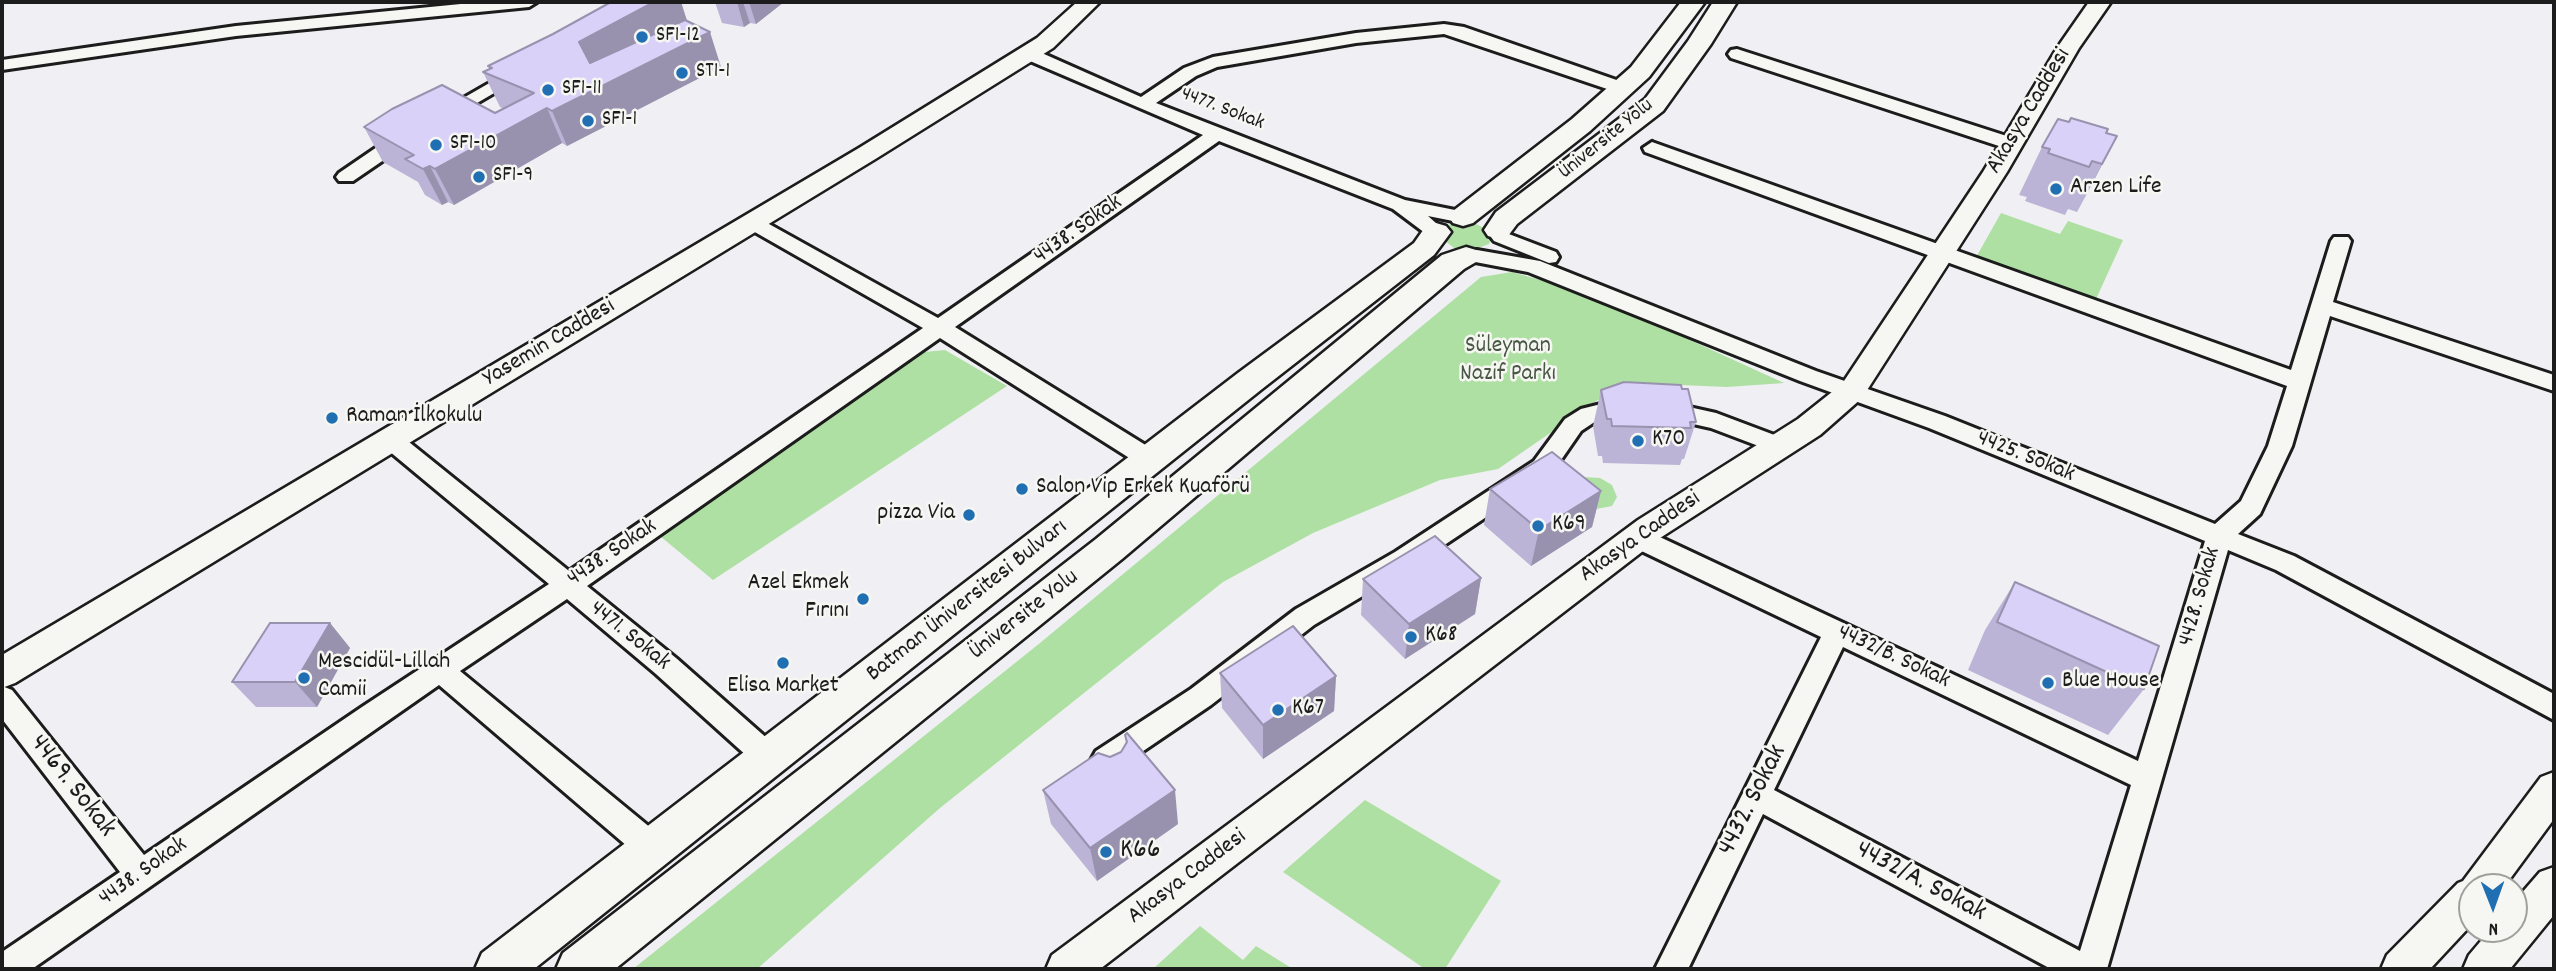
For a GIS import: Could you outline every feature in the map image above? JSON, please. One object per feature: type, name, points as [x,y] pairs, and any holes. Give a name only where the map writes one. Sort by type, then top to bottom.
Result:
[{"type":"main road","name":"Batman Üniversitesi Bulvarı","points":[[498,969],[1250,381],[1424,249],[1450,224],[1581,125],[1648,61],[1693,2]]},
{"type":"main road","name":"Üniversite Yolu","points":[[579,969],[1109,549],[1452,262],[1495,249],[1506,218],[1654,105],[1699,44],[1725,2]]},
{"type":"main road","points":[[1471,256],[1446,250],[1439,244],[1450,224],[1483,220],[1499,234]]},
{"type":"street","points":[[2,65],[236,31],[529,2]]},
{"type":"street","name":"Yasemin Caddesi","points":[[2,673],[754,222],[1028,54],[1045,43],[1089,2]]},
{"type":"street","name":"Akasya Caddesi","points":[[1067,969],[1638,538],[1777,445],[1809,427],[1855,387],[2012,144],[2068,48],[2100,2]]},
{"type":"street","points":[[1142,104],[1190,72],[1213,62],[1356,38],[1444,29],[1458,31],[1622,88]]},
{"type":"street","name":"4477. Sokak","points":[[1028,54],[1142,104],[1400,205]]},
{"type":"street","points":[[1737,54],[2012,144]]},
{"type":"street","points":[[345,177],[386,148],[540,59]]},
{"type":"street","name":"4438. Sokak","points":[[5,969],[940,328],[1218,133]]},
{"type":"street","points":[[1652,148],[2300,382]]},
{"type":"street","points":[[1400,205],[1450,224]]},
{"type":"street","points":[[1400,205],[1450,224]]},
{"type":"street","points":[[754,222],[940,328],[1151,460]]},
{"type":"street","points":[[1499,234],[1855,387]]},
{"type":"street","name":"4428. Sokak","points":[[2091,969],[2219,536],[2251,507],[2280,446],[2341,241]]},
{"type":"street","name":"4425. Sokak","points":[[1471,256],[1533,266],[1808,376],[1855,387],[2285,563],[2554,708]]},
{"type":"street","points":[[2322,306],[2554,383]]},
{"type":"street","points":[[1115,775],[1106,760],[1201,696],[1305,617],[1404,559],[1544,467],[1573,425],[1589,415],[1617,408],[1671,411],[1716,421],[1777,445]]},
{"type":"street","name":"4471. Sokak","points":[[391,440],[666,666],[768,757]]},
{"type":"street","name":"4432/B. Sokak","points":[[1638,538],[2147,779]]},
{"type":"street","name":"4432. Sokak","points":[[1671,969],[1837,632]]},
{"type":"street","points":[[440,670],[652,848]]},
{"type":"street","name":"4469. Sokak","points":[[2,698],[141,875]]},
{"type":"street","points":[[2491,873],[2554,789]]},
{"type":"street","name":"4432/A. Sokak","points":[[1757,796],[2083,969]]},
{"type":"street","points":[[2484,969],[2554,885]]},
{"type":"street","points":[[2402,969],[2458,911]]},
{"type":"green space","points":[[2001,213],[2060,234],[2068,221],[2123,240],[2096,299],[1975,259]]},
{"type":"green space","points":[[1470,221],[1490,231],[1492,235],[1489,244],[1470,251],[1454,248],[1444,240],[1443,230],[1447,225]]},
{"type":"green space","name":"Süleyman Nazif Parkı","points":[[1512,272],[1587,293],[1784,383],[1727,387],[1657,384],[1608,393],[1498,469],[1440,480],[1313,533],[1223,582],[940,808],[757,969],[633,969],[1040,643],[1481,277]]},
{"type":"green space","points":[[945,350],[1007,386],[713,580],[660,536],[924,352]]},
{"type":"green space","points":[[1584,477],[1600,478],[1612,485],[1617,497],[1612,506],[1591,510],[1578,480]]},
{"type":"green space","points":[[1365,800],[1501,881],[1445,969],[1425,969],[1283,872]]},
{"type":"green space","points":[[1200,926],[1243,960],[1256,946],[1293,969],[1153,969]]},
{"type":"building","points":[[611,2],[654,2],[579,42],[590,63],[685,20],[710,32],[552,111],[547,108],[435,169],[430,166],[423,169],[405,159],[414,155],[364,127],[392,109],[442,85],[495,113],[534,93],[483,72],[492,68],[488,66]]},
{"type":"building","points":[[2071,118],[2108,129],[2106,133],[2117,136],[2102,164],[2092,161],[2089,167],[2048,153],[2050,149],[2042,147],[2058,119],[2069,122]]},
{"type":"building","points":[[1624,382],[1681,385],[1682,389],[1688,389],[1696,422],[1690,422],[1691,428],[1612,426],[1611,419],[1607,419],[1601,390]]},
{"type":"building","points":[[1552,452],[1601,491],[1539,530],[1490,489]]},
{"type":"building","points":[[1435,536],[1481,578],[1409,624],[1363,579]]},
{"type":"building","points":[[2015,582],[2159,646],[2144,689],[1997,622]]},
{"type":"building","points":[[270,623],[330,623],[295,682],[232,682]]},
{"type":"building","points":[[1293,626],[1336,676],[1263,725],[1220,673]]},
{"type":"building","points":[[1127,733],[1175,790],[1090,848],[1043,790],[1098,753],[1110,757],[1121,752],[1127,742]]},
{"type":"place","name":"SF1-12","points":[[642,37]]},
{"type":"place","name":"ST1-1","points":[[682,73]]},
{"type":"place","name":"SF1-11","points":[[548,90]]},
{"type":"place","name":"SF1-1","points":[[588,121]]},
{"type":"place","name":"SF1-10","points":[[436,145]]},
{"type":"place","name":"SF1-9","points":[[479,177]]},
{"type":"place","name":"Arzen Life","points":[[2056,189]]},
{"type":"place","name":"Raman İlkokulu","points":[[332,418]]},
{"type":"place","name":"K70","points":[[1638,441]]},
{"type":"place","name":"Salon Vip Erkek Kuaförü","points":[[1022,489]]},
{"type":"place","name":"pizza Via","points":[[969,515]]},
{"type":"place","name":"K69","points":[[1538,526]]},
{"type":"place","name":"Azel Ekmek Fırını","points":[[863,599]]},
{"type":"place","name":"K68","points":[[1411,637]]},
{"type":"place","name":"Elisa Market","points":[[783,663]]},
{"type":"place","name":"Mescidül-Lillah Camii","points":[[304,678]]},
{"type":"place","name":"Blue House","points":[[2048,683]]},
{"type":"place","name":"K67","points":[[1278,710]]},
{"type":"place","name":"K66","points":[[1106,852]]}]
